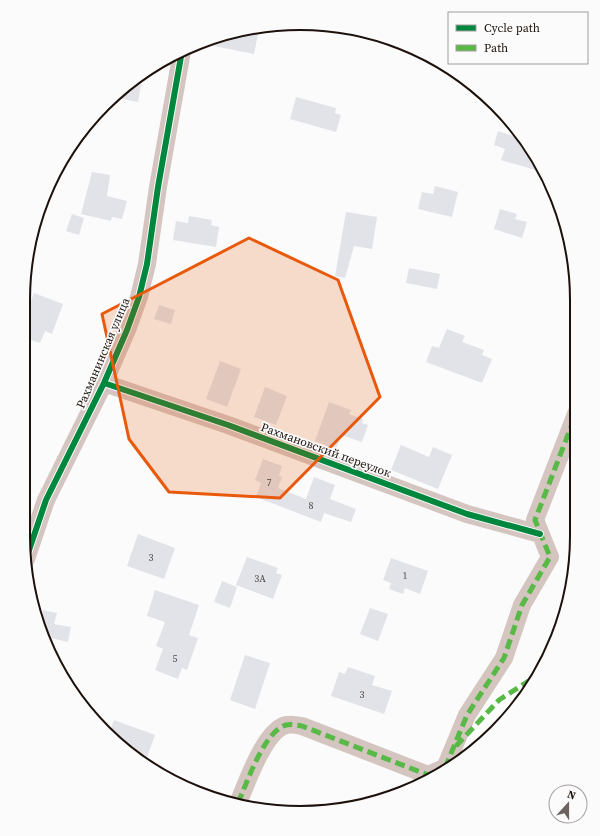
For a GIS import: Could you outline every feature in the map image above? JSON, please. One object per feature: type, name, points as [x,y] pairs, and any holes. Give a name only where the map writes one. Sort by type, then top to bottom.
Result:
[{"type":"street","name":"Рахманинская улица","points":[[31,546],[46,500],[104,383],[127,330],[139,297],[147,264],[158,187],[181,58]]},
{"type":"street","name":"Рахмановский переулок","points":[[104,383],[228,425],[467,514],[540,534]]},
{"type":"street","points":[[446,762],[467,715],[504,658],[522,605],[550,557],[535,520],[570,430]]},
{"type":"street","points":[[240,799],[264,745],[277,731],[287,725],[302,726],[426,774]]},
{"type":"highlighted area","points":[[249,238],[338,280],[380,397],[280,498],[169,492],[129,439],[102,314]]},
{"type":"building","points":[[258,34],[254,54],[210,45],[247,35]]},
{"type":"building","points":[[141,82],[138,102],[120,98]]},
{"type":"building","points":[[296,97],[336,108],[335,113],[341,115],[336,132],[290,119]]},
{"type":"building","points":[[498,131],[514,136],[537,170],[501,160],[505,149],[494,145]]},
{"type":"building","points":[[92,172],[110,175],[107,196],[127,201],[122,219],[112,217],[111,221],[81,214]]},
{"type":"building","points":[[435,186],[458,192],[452,217],[418,209],[422,192],[433,194]]},
{"type":"building","points":[[500,209],[517,214],[515,219],[527,222],[522,238],[494,229]]},
{"type":"building","points":[[346,212],[377,217],[372,249],[354,246],[345,278],[335,276]]},
{"type":"building","points":[[72,214],[84,218],[79,235],[66,231]]},
{"type":"building","points":[[189,216],[212,220],[211,225],[219,227],[216,247],[173,240],[176,221],[188,223]]},
{"type":"building","points":[[409,268],[440,274],[437,289],[406,283]]},
{"type":"building","points":[[34,293],[63,304],[52,334],[45,331],[40,343],[30,340],[30,303]]},
{"type":"building","points":[[159,305],[175,310],[171,324],[154,319]]},
{"type":"building","points":[[447,329],[465,336],[462,342],[484,350],[482,355],[492,359],[482,383],[426,362],[432,346],[439,348]]},
{"type":"building","points":[[220,361],[241,369],[227,407],[206,399]]},
{"type":"building","points":[[265,387],[287,396],[276,425],[254,417]]},
{"type":"building","points":[[329,402],[351,410],[349,414],[363,419],[362,423],[368,425],[362,442],[341,435],[336,449],[315,441]]},
{"type":"building","points":[[401,445],[429,457],[433,447],[452,455],[438,489],[391,470]]},
{"type":"building","points":[[263,459],[282,466],[279,476],[282,477],[278,488],[306,499],[314,477],[335,485],[330,499],[356,509],[351,522],[324,513],[321,522],[256,497],[261,483],[255,480]]},
{"type":"building","points":[[138,534],[175,548],[164,579],[127,566]]},
{"type":"building","points":[[247,557],[278,568],[276,573],[282,575],[273,599],[236,585]]},
{"type":"building","points":[[391,558],[428,571],[420,594],[405,588],[403,594],[389,589],[391,583],[383,580]]},
{"type":"building","points":[[222,581],[237,587],[230,608],[214,602]]},
{"type":"building","points":[[155,590],[199,605],[189,635],[198,638],[187,670],[182,668],[178,679],[155,670],[163,649],[156,646],[165,622],[147,616]]},
{"type":"building","points":[[370,608],[388,614],[378,641],[360,634]]},
{"type":"building","points":[[43,610],[57,613],[54,624],[71,627],[68,642],[51,639],[42,616]]},
{"type":"building","points":[[245,655],[270,663],[255,709],[230,700]]},
{"type":"building","points":[[348,667],[375,676],[372,685],[392,691],[384,714],[331,696],[339,672],[345,674]]},
{"type":"building","points":[[114,720],[155,735],[147,758],[122,739],[111,729]]},
{"type":"marked path","points":[[448,762],[467,715],[504,658],[522,605],[550,557],[535,520],[570,430]]},
{"type":"marked path","points":[[456,746],[499,700],[526,682]]},
{"type":"marked path","points":[[240,799],[251,771],[270,737],[278,729],[286,725],[302,726],[426,774]]},
{"type":"cycle path","points":[[31,546],[46,500],[104,383],[127,330],[139,297],[147,264],[158,187],[181,58]]},
{"type":"cycle path","points":[[104,383],[228,425],[467,514],[540,534]]}]
